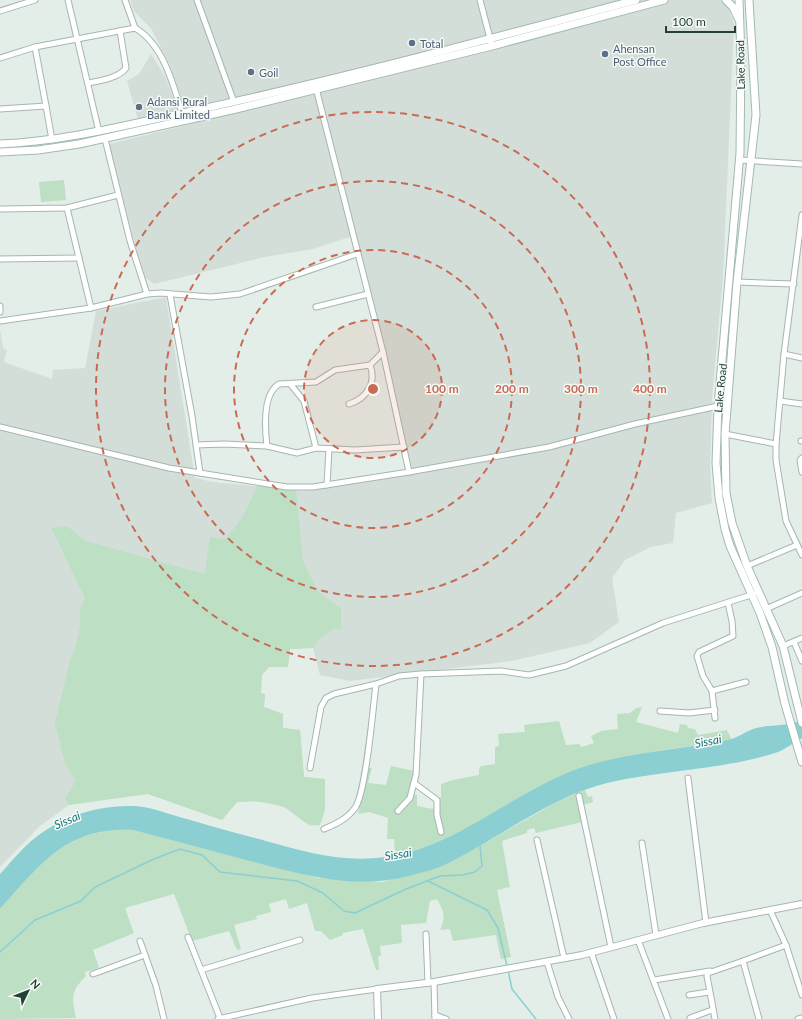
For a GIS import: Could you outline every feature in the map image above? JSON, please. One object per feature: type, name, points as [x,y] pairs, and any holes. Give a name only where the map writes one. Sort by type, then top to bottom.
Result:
[{"type":"main road","points":[[491,43],[636,0]]},
{"type":"main road","points":[[0,152],[53,148],[105,139],[664,0]]},
{"type":"main road","points":[[726,0],[733,7],[739,21]]},
{"type":"main road","name":"Lake Road","points":[[739,0],[741,57],[740,160],[718,406],[716,463],[719,498],[730,546],[755,594],[766,610],[783,646],[801,721]]},
{"type":"main road","name":"Lake Road","points":[[749,0],[756,115],[737,282],[725,434],[726,493],[732,523],[772,648],[790,723],[802,762]]},
{"type":"main road","points":[[0,144],[52,140],[99,132],[182,113],[315,86]]},
{"type":"street","points":[[0,11],[35,0]]},
{"type":"street","points":[[68,0],[99,132]]},
{"type":"street","points":[[125,0],[135,28],[146,36],[158,53],[168,72],[182,113]]},
{"type":"street","points":[[197,0],[234,102]]},
{"type":"street","points":[[480,0],[491,43]]},
{"type":"street","points":[[0,58],[35,47],[135,28]]},
{"type":"street","points":[[88,83],[108,78],[124,71],[126,68],[120,30]]},
{"type":"street","points":[[35,47],[52,140]]},
{"type":"street","points":[[315,86],[368,294],[410,472]]},
{"type":"street","points":[[0,109],[46,106]]},
{"type":"street","points":[[105,139],[130,241],[147,294]]},
{"type":"street","points":[[740,160],[802,164]]},
{"type":"street","points":[[0,209],[67,208],[118,195]]},
{"type":"street","points":[[67,208],[91,308]]},
{"type":"street","points":[[801,552],[786,521],[776,460],[776,444],[784,354],[802,215]]},
{"type":"street","points":[[0,321],[91,308],[147,294],[211,297],[240,294],[357,254]]},
{"type":"street","points":[[0,259],[79,258]]},
{"type":"street","points":[[737,282],[794,284]]},
{"type":"street","points":[[170,294],[200,473]]},
{"type":"street","points":[[316,307],[368,294]]},
{"type":"street","points":[[0,306],[0,312]]},
{"type":"street","points":[[266,446],[265,426],[270,394],[274,387],[279,384],[316,382],[335,370],[370,365],[382,352]]},
{"type":"street","points":[[784,354],[802,358]]},
{"type":"street","points":[[349,404],[356,402],[367,392],[373,376],[370,365]]},
{"type":"street","points":[[291,384],[304,401],[316,448]]},
{"type":"street","points":[[780,401],[802,404]]},
{"type":"street","points":[[0,427],[169,468],[287,487],[313,487],[410,472],[544,448],[634,424],[718,406]]},
{"type":"street","points":[[725,434],[776,444]]},
{"type":"street","points":[[196,445],[224,444],[266,446],[297,453],[316,448],[374,450],[404,447]]},
{"type":"street","points":[[327,485],[329,449]]},
{"type":"street","points":[[802,458],[800,460],[802,472]]},
{"type":"street","points":[[747,566],[797,545]]},
{"type":"street","points":[[766,610],[802,592]]},
{"type":"street","points":[[310,768],[321,707],[326,698],[334,694],[376,684],[399,676],[501,671],[521,675],[536,673],[582,661],[645,630],[755,594]]},
{"type":"street","points":[[715,718],[712,691],[703,676],[696,656],[699,652],[733,636],[733,625],[728,603]]},
{"type":"street","points":[[783,646],[802,638]]},
{"type":"street","points":[[794,642],[802,661]]},
{"type":"street","points":[[398,811],[410,798],[414,783],[418,753],[421,674]]},
{"type":"street","points":[[712,691],[746,682]]},
{"type":"street","points":[[324,828],[343,820],[351,813],[358,802],[363,783],[376,684]]},
{"type":"street","points":[[660,711],[689,713],[715,710]]},
{"type":"street","points":[[688,778],[706,923]]},
{"type":"street","points":[[414,783],[437,800],[437,815],[441,832]]},
{"type":"street","points":[[578,796],[611,947]]},
{"type":"street","points":[[537,840],[564,958]]},
{"type":"street","points":[[642,843],[656,935]]},
{"type":"street","points":[[188,937],[219,1019],[312,998],[431,982],[546,962],[706,923],[802,904]]},
{"type":"street","points":[[770,910],[786,945],[802,995]]},
{"type":"street","points":[[426,934],[435,1017],[446,1019]]},
{"type":"street","points":[[201,970],[300,940]]},
{"type":"street","points":[[638,940],[668,1019]]},
{"type":"street","points":[[140,941],[156,986],[164,1019]]},
{"type":"street","points":[[654,980],[711,971],[786,945]]},
{"type":"street","points":[[591,952],[614,1019]]},
{"type":"street","points":[[93,974],[145,955]]},
{"type":"street","points":[[743,961],[759,1019]]},
{"type":"street","points":[[546,962],[558,997],[569,1019]]},
{"type":"street","points":[[711,971],[707,976],[712,1010],[715,1019]]},
{"type":"street","points":[[378,990],[378,1019]]},
{"type":"street","points":[[689,995],[709,992]]},
{"type":"street","points":[[690,1018],[712,1010]]},
{"type":"street","points":[[798,1019],[802,1018]]},
{"type":"shaded area","points":[[130,0],[726,0],[734,24],[723,277],[712,398],[710,466],[712,503],[676,513],[673,543],[651,547],[625,560],[612,578],[619,622],[590,643],[512,661],[350,681],[320,675],[313,648],[290,649],[288,667],[269,667],[262,675],[261,693],[265,694],[264,707],[283,714],[282,728],[300,730],[304,777],[325,779],[325,809],[320,825],[310,826],[284,807],[256,801],[237,802],[222,820],[148,794],[114,797],[69,805],[40,826],[0,867],[0,329],[3,348],[7,350],[4,362],[52,379],[53,370],[85,368],[96,311],[166,297],[195,478],[213,482],[304,491],[413,474],[356,235],[313,249],[265,257],[154,284],[146,278],[141,268],[109,144],[191,124],[169,64],[152,30],[134,11]]},
{"type":"shaded area","points":[[151,54],[166,78],[178,112],[138,120],[127,81],[139,74]]},
{"type":"green space","points":[[64,180],[66,200],[41,202],[39,182]]},
{"type":"green space","points":[[257,486],[296,491],[303,561],[318,592],[341,608],[341,630],[335,628],[318,640],[313,648],[290,649],[288,667],[269,667],[262,675],[261,693],[265,694],[264,707],[283,714],[283,728],[300,730],[304,777],[325,779],[325,809],[320,825],[308,824],[304,822],[284,807],[260,802],[237,802],[222,820],[148,794],[69,805],[65,798],[76,781],[65,763],[55,723],[70,661],[76,645],[80,627],[80,612],[85,597],[51,528],[67,526],[85,541],[205,574],[210,537],[224,539],[230,533],[244,514]]},
{"type":"green space","points":[[642,707],[636,722],[678,733],[680,724],[687,725],[688,728],[695,729],[698,735],[727,730],[732,740],[624,757],[582,769],[541,786],[461,831],[440,841],[395,855],[394,839],[387,839],[388,818],[369,812],[358,814],[369,768],[372,768],[368,783],[386,785],[391,766],[414,771],[409,794],[417,795],[417,806],[433,809],[441,797],[441,784],[479,775],[479,769],[481,766],[495,764],[495,747],[499,746],[498,734],[525,732],[524,725],[559,721],[566,745],[579,744],[582,747],[594,743],[591,736],[601,731],[618,729],[617,714],[630,713],[636,708]]},
{"type":"green space","points":[[585,790],[588,797],[592,796],[593,802],[583,805],[586,821],[536,833],[534,828],[527,830],[527,833],[502,841],[510,887],[497,890],[511,957],[501,959],[496,935],[453,941],[450,929],[440,930],[444,918],[437,899],[430,901],[426,923],[401,925],[402,943],[380,946],[381,955],[378,957],[379,970],[376,970],[363,929],[342,933],[343,935],[330,940],[321,931],[315,931],[307,903],[289,909],[286,899],[269,904],[271,912],[256,916],[257,919],[234,925],[241,949],[237,950],[229,931],[192,941],[174,894],[125,908],[134,933],[93,950],[99,968],[85,972],[86,976],[77,986],[73,1000],[76,1018],[0,1019],[0,909],[42,863],[72,842],[90,835],[110,831],[133,830],[318,878],[382,882],[437,868],[469,852],[555,803]]},
{"type":"water","name":"Sissai","points":[[802,720],[802,738],[778,752],[736,763],[650,775],[607,783],[585,790],[543,809],[461,857],[440,867],[416,874],[372,882],[330,879],[289,871],[133,830],[110,831],[90,835],[72,842],[57,852],[42,863],[0,909],[0,874],[20,852],[37,836],[53,826],[74,816],[97,809],[121,806],[146,807],[295,849],[355,859],[385,857],[412,851],[437,842],[461,831],[555,778],[580,768],[616,758],[728,740],[756,728],[791,724]]},
{"type":"waterway","points":[[0,952],[35,920],[81,901],[95,887],[154,859],[180,849],[202,855],[220,872],[297,881],[323,893],[344,911],[355,913],[406,889],[440,876],[462,875],[475,872],[482,866],[480,846]]},
{"type":"waterway","points":[[428,881],[487,910],[498,928],[507,966]]},
{"type":"waterway","points":[[508,970],[512,989],[536,1019]]},
{"type":"place","name":"Total","points":[[412,43]]},
{"type":"place","name":"Ahensan Post Office","points":[[605,54]]},
{"type":"place","name":"Goil","points":[[251,72]]},
{"type":"place","name":"Adansi Rural Bank Limited","points":[[139,107]]}]
